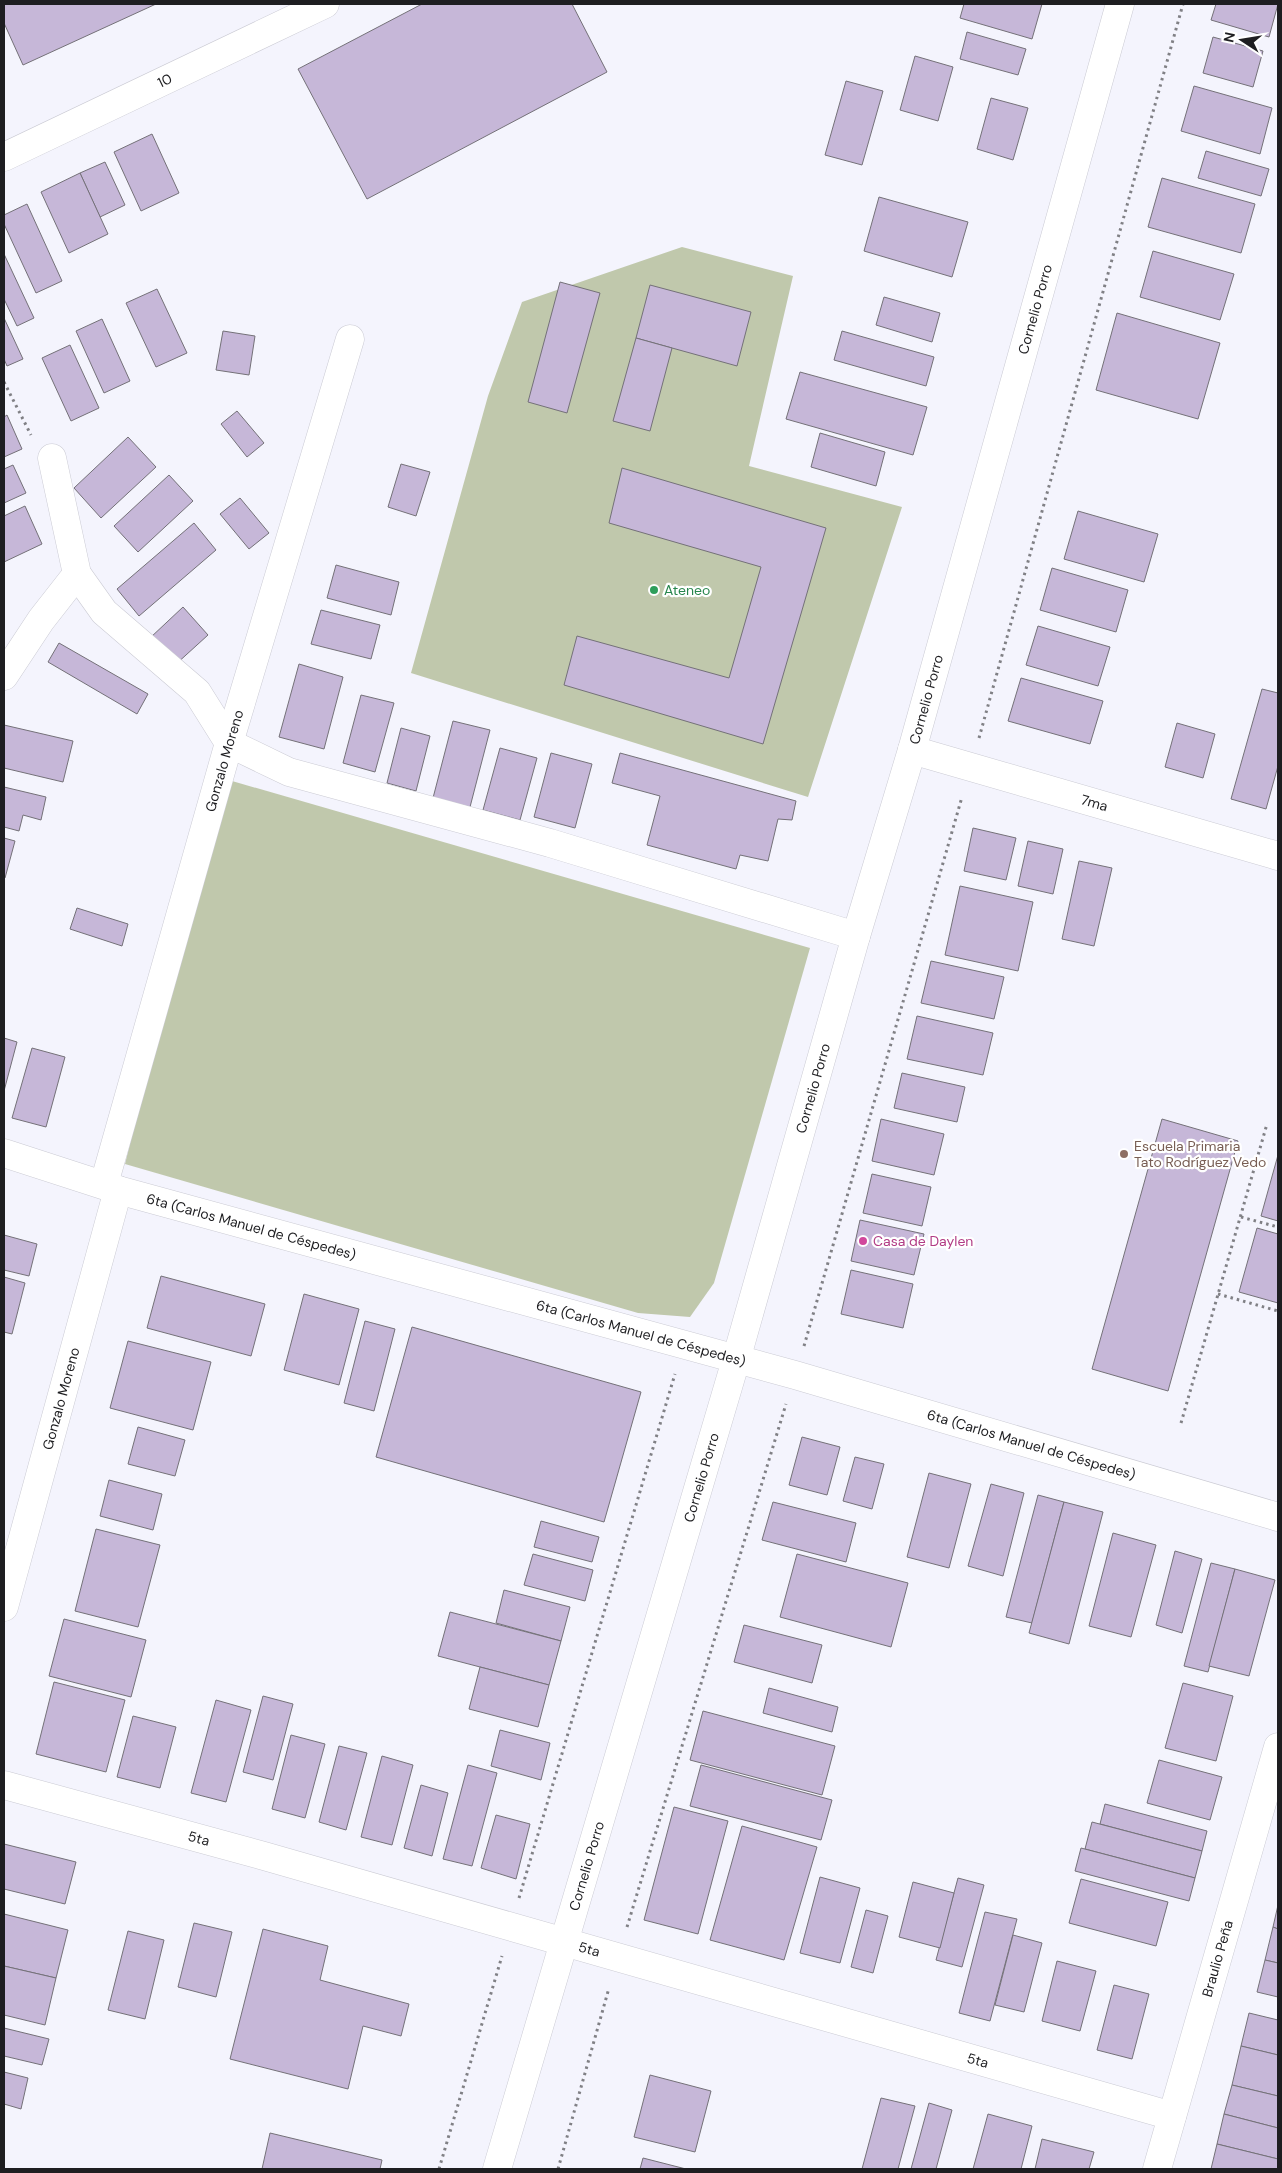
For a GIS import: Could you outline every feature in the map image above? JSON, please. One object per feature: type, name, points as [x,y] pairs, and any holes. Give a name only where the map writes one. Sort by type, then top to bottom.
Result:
[{"type":"street","name":"10","points":[[4,157],[325,4]]},
{"type":"street","name":"Cornelio Porro","points":[[497,2169],[736,1360],[856,936],[912,750],[1120,4]]},
{"type":"street","name":"Gonzalo Moreno","points":[[4,1607],[111,1187],[229,743],[350,339]]},
{"type":"street","points":[[52,458],[77,574],[104,612],[197,692],[229,743],[289,772],[550,844],[856,936]]},
{"type":"street","points":[[4,676],[41,620],[77,574]]},
{"type":"street","name":"7ma","points":[[912,750],[1278,856]]},
{"type":"street","name":"6ta (Carlos Manuel de Céspedes)","points":[[4,1153],[111,1187],[795,1375],[1278,1517]]},
{"type":"street","name":"Braulio Peña","points":[[1157,2169],[1278,1748]]},
{"type":"street","name":"5ta","points":[[4,1785],[255,1853],[1172,2116]]},
{"type":"path","points":[[558,2169],[618,1958],[795,1375],[970,768],[1183,4]]},
{"type":"path","points":[[4,382],[34,441],[52,458]]},
{"type":"path","points":[[1180,1422],[1268,1124]]},
{"type":"path","points":[[1241,1217],[1278,1227]]},
{"type":"path","points":[[1218,1294],[1278,1311]]},
{"type":"path","points":[[440,2169],[684,1344]]},
{"type":"green space","name":"Ateneo","points":[[682,247],[793,276],[749,466],[902,507],[808,797],[411,673],[488,396],[522,302]]},
{"type":"green space","points":[[232,781],[810,948],[714,1283],[690,1317],[638,1313],[125,1164],[147,1074]]},
{"type":"building","points":[[4,4],[156,4],[23,65],[4,23]]},
{"type":"building","points":[[422,4],[572,4],[607,72],[367,199],[298,69]]},
{"type":"building","points":[[964,4],[1042,4],[1032,39],[960,18]]},
{"type":"building","points":[[1216,4],[1278,4],[1269,37],[1211,20]]},
{"type":"building","points":[[967,32],[1026,49],[1018,75],[960,59]]},
{"type":"building","points":[[1213,37],[1263,51],[1253,87],[1203,73]]},
{"type":"building","points":[[915,56],[953,67],[938,121],[900,110]]},
{"type":"building","points":[[846,81],[883,91],[862,165],[825,155]]},
{"type":"building","points":[[1194,86],[1272,108],[1260,154],[1181,131]]},
{"type":"building","points":[[991,98],[1028,108],[1013,160],[977,149]]},
{"type":"building","points":[[152,134],[179,193],[141,211],[114,152]]},
{"type":"building","points":[[1206,151],[1269,169],[1261,196],[1198,178]]},
{"type":"building","points":[[105,162],[125,205],[100,217],[80,173]]},
{"type":"building","points":[[80,173],[108,234],[69,253],[41,192]]},
{"type":"building","points":[[1162,178],[1255,204],[1241,253],[1148,227]]},
{"type":"building","points":[[879,197],[968,222],[952,277],[864,251]]},
{"type":"building","points":[[27,204],[62,281],[36,293],[4,224],[4,215]]},
{"type":"building","points":[[1153,251],[1234,274],[1220,320],[1140,297]]},
{"type":"building","points":[[4,254],[34,318],[17,326],[4,299]]},
{"type":"building","points":[[560,282],[600,293],[567,413],[528,402]]},
{"type":"building","points":[[650,285],[751,312],[737,366],[636,338]]},
{"type":"building","points":[[157,289],[187,353],[156,367],[126,303]]},
{"type":"building","points":[[884,297],[940,313],[932,342],[876,325]]},
{"type":"building","points":[[1117,313],[1220,343],[1198,419],[1096,390]]},
{"type":"building","points":[[4,318],[23,359],[7,366],[4,359]]},
{"type":"building","points":[[102,319],[130,381],[104,393],[76,331]]},
{"type":"building","points":[[223,331],[255,336],[249,375],[216,370]]},
{"type":"building","points":[[842,331],[934,357],[926,386],[834,360]]},
{"type":"building","points":[[636,338],[672,348],[650,431],[613,421]]},
{"type":"building","points":[[70,345],[99,408],[71,421],[42,358]]},
{"type":"building","points":[[800,372],[927,407],[913,455],[786,419]]},
{"type":"building","points":[[237,411],[264,443],[247,457],[221,424]]},
{"type":"building","points":[[7,415],[22,449],[4,457],[4,417]]},
{"type":"building","points":[[820,433],[885,452],[876,486],[811,467]]},
{"type":"building","points":[[128,437],[156,467],[101,518],[74,488]]},
{"type":"building","points":[[401,464],[430,472],[416,516],[388,507]]},
{"type":"building","points":[[13,465],[26,493],[4,503],[4,469]]},
{"type":"building","points":[[622,468],[826,528],[763,744],[564,685],[577,636],[729,678],[761,567],[609,523]]},
{"type":"building","points":[[169,475],[193,501],[138,552],[114,526]]},
{"type":"building","points":[[240,498],[269,533],[249,549],[220,514]]},
{"type":"building","points":[[25,506],[42,544],[4,562],[4,516]]},
{"type":"building","points":[[1078,511],[1158,534],[1144,582],[1064,559]]},
{"type":"building","points":[[194,523],[216,550],[139,616],[117,589]]},
{"type":"building","points":[[336,565],[399,582],[391,615],[327,598]]},
{"type":"building","points":[[1052,568],[1128,590],[1116,632],[1040,610]]},
{"type":"building","points":[[183,607],[208,635],[175,665],[150,638]]},
{"type":"building","points":[[321,610],[380,625],[371,659],[311,644]]},
{"type":"building","points":[[1038,626],[1110,647],[1098,686],[1026,665]]},
{"type":"building","points":[[59,643],[148,694],[137,714],[48,662]]},
{"type":"building","points":[[299,664],[343,677],[324,749],[279,737]]},
{"type":"building","points":[[1021,678],[1103,701],[1090,744],[1008,721]]},
{"type":"building","points":[[1262,689],[1278,693],[1278,766],[1266,809],[1231,799]]},
{"type":"building","points":[[361,695],[394,703],[375,772],[343,763]]},
{"type":"building","points":[[453,721],[490,730],[470,807],[433,798]]},
{"type":"building","points":[[1177,723],[1215,734],[1203,778],[1165,767]]},
{"type":"building","points":[[4,725],[73,741],[63,782],[4,768]]},
{"type":"building","points":[[401,728],[430,736],[416,791],[387,783]]},
{"type":"building","points":[[500,748],[537,758],[520,820],[483,810]]},
{"type":"building","points":[[551,753],[592,764],[575,828],[534,817]]},
{"type":"building","points":[[620,753],[796,801],[792,820],[778,819],[768,861],[740,855],[736,869],[647,845],[660,796],[612,783]]},
{"type":"building","points":[[4,787],[46,797],[41,820],[23,815],[19,831],[4,827]]},
{"type":"building","points":[[973,828],[1016,838],[1006,880],[964,871]]},
{"type":"building","points":[[4,838],[15,841],[5,878],[4,878]]},
{"type":"building","points":[[1028,841],[1063,849],[1053,894],[1018,886]]},
{"type":"building","points":[[1079,861],[1112,868],[1094,946],[1062,939]]},
{"type":"building","points":[[960,886],[1033,902],[1018,971],[945,955]]},
{"type":"building","points":[[77,908],[128,924],[122,946],[70,929]]},
{"type":"building","points":[[931,961],[1004,977],[994,1019],[921,1003]]},
{"type":"building","points":[[917,1016],[993,1033],[983,1075],[907,1059]]},
{"type":"building","points":[[4,1038],[17,1042],[4,1091]]},
{"type":"building","points":[[32,1048],[65,1057],[46,1127],[12,1118]]},
{"type":"building","points":[[902,1073],[965,1087],[957,1122],[894,1108]]},
{"type":"building","points":[[881,1119],[944,1134],[934,1175],[872,1161]]},
{"type":"building","points":[[1162,1119],[1238,1141],[1168,1391],[1092,1369]]},
{"type":"building","points":[[1278,1155],[1278,1221],[1261,1216]]},
{"type":"building","points":[[872,1174],[931,1187],[922,1226],[863,1213]]},
{"type":"building","points":[[860,1220],[924,1234],[914,1275],[851,1261]]},
{"type":"building","points":[[1257,1228],[1278,1234],[1278,1303],[1239,1292]]},
{"type":"building","points":[[4,1235],[37,1244],[29,1276],[4,1270]]},
{"type":"building","points":[[851,1270],[913,1284],[903,1328],[841,1314]]},
{"type":"building","points":[[161,1276],[265,1304],[251,1356],[147,1328]]},
{"type":"building","points":[[4,1277],[25,1283],[12,1334],[4,1332]]},
{"type":"building","points":[[304,1294],[359,1309],[339,1385],[284,1370]]},
{"type":"building","points":[[365,1321],[395,1329],[374,1411],[344,1403]]},
{"type":"building","points":[[412,1327],[641,1392],[604,1522],[376,1457]]},
{"type":"building","points":[[128,1341],[211,1362],[193,1430],[110,1408]]},
{"type":"building","points":[[138,1427],[185,1440],[175,1476],[128,1464]]},
{"type":"building","points":[[802,1437],[840,1447],[827,1495],[789,1485]]},
{"type":"building","points":[[855,1457],[884,1464],[872,1509],[843,1501]]},
{"type":"building","points":[[929,1473],[971,1484],[949,1568],[907,1557]]},
{"type":"building","points":[[109,1480],[162,1494],[153,1530],[100,1516]]},
{"type":"building","points":[[991,1484],[1024,1493],[1003,1576],[968,1566]]},
{"type":"building","points":[[1038,1495],[1064,1502],[1032,1623],[1006,1617]]},
{"type":"building","points":[[773,1502],[856,1523],[846,1562],[762,1540]]},
{"type":"building","points":[[1064,1502],[1103,1512],[1069,1644],[1029,1633]]},
{"type":"building","points":[[541,1521],[599,1537],[592,1562],[534,1547]]},
{"type":"building","points":[[96,1529],[160,1545],[138,1627],[75,1611]]},
{"type":"building","points":[[1113,1533],[1156,1545],[1131,1637],[1089,1626]]},
{"type":"building","points":[[1175,1551],[1202,1559],[1182,1633],[1156,1625]]},
{"type":"building","points":[[533,1554],[593,1570],[585,1601],[524,1585]]},
{"type":"building","points":[[797,1554],[908,1583],[891,1647],[780,1617]]},
{"type":"building","points":[[1211,1563],[1235,1569],[1208,1672],[1184,1666]]},
{"type":"building","points":[[1235,1569],[1275,1580],[1249,1676],[1209,1666]]},
{"type":"building","points":[[504,1590],[570,1607],[561,1641],[496,1623]]},
{"type":"building","points":[[450,1612],[561,1641],[549,1685],[438,1656]]},
{"type":"building","points":[[64,1619],[146,1640],[131,1697],[49,1676]]},
{"type":"building","points":[[744,1625],[822,1645],[812,1683],[734,1662]]},
{"type":"building","points":[[480,1667],[549,1685],[538,1727],[469,1709]]},
{"type":"building","points":[[54,1682],[125,1700],[106,1772],[36,1754]]},
{"type":"building","points":[[1183,1683],[1233,1696],[1216,1761],[1165,1748]]},
{"type":"building","points":[[769,1688],[838,1707],[832,1732],[763,1713]]},
{"type":"building","points":[[263,1696],[293,1704],[273,1780],[243,1772]]},
{"type":"building","points":[[216,1700],[251,1710],[226,1802],[191,1793]]},
{"type":"building","points":[[703,1711],[835,1746],[822,1795],[690,1760]]},
{"type":"building","points":[[133,1716],[176,1727],[160,1788],[117,1777]]},
{"type":"building","points":[[500,1730],[550,1743],[541,1780],[491,1766]]},
{"type":"building","points":[[291,1735],[325,1744],[305,1818],[272,1809]]},
{"type":"building","points":[[339,1746],[367,1753],[346,1830],[319,1822]]},
{"type":"building","points":[[382,1756],[413,1765],[392,1845],[361,1837]]},
{"type":"building","points":[[1159,1760],[1222,1777],[1210,1820],[1147,1803]]},
{"type":"building","points":[[468,1765],[497,1773],[472,1866],[443,1859]]},
{"type":"building","points":[[701,1765],[832,1800],[821,1840],[690,1806]]},
{"type":"building","points":[[421,1785],[448,1793],[432,1856],[404,1848]]},
{"type":"building","points":[[1105,1804],[1207,1831],[1202,1851],[1100,1824]]},
{"type":"building","points":[[674,1807],[728,1821],[698,1934],[644,1920]]},
{"type":"building","points":[[496,1815],[530,1824],[516,1879],[481,1868]]},
{"type":"building","points":[[1092,1822],[1202,1851],[1195,1878],[1085,1849]]},
{"type":"building","points":[[742,1826],[817,1847],[784,1960],[710,1940]]},
{"type":"building","points":[[4,1844],[76,1862],[65,1904],[4,1889]]},
{"type":"building","points":[[1081,1848],[1195,1878],[1189,1901],[1075,1871]]},
{"type":"building","points":[[820,1877],[860,1888],[840,1963],[800,1953]]},
{"type":"building","points":[[958,1878],[984,1885],[962,1967],[936,1960]]},
{"type":"building","points":[[1081,1879],[1168,1902],[1156,1946],[1069,1923]]},
{"type":"building","points":[[913,1882],[954,1893],[940,1948],[899,1937]]},
{"type":"building","points":[[1278,1905],[1278,1929],[1273,1927]]},
{"type":"building","points":[[866,1910],[888,1916],[873,1973],[851,1967]]},
{"type":"building","points":[[985,1912],[1017,1919],[990,2021],[959,2013]]},
{"type":"building","points":[[4,1914],[68,1930],[56,1978],[4,1966]]},
{"type":"building","points":[[194,1923],[232,1932],[216,1997],[178,1987]]},
{"type":"building","points":[[1273,1927],[1278,1929],[1278,1963],[1265,1960]]},
{"type":"building","points":[[263,1929],[328,1946],[320,1980],[409,2004],[401,2036],[363,2026],[348,2089],[230,2059]]},
{"type":"building","points":[[128,1931],[164,1940],[145,2019],[108,2010]]},
{"type":"building","points":[[1013,1935],[1042,1943],[1024,2012],[995,2005]]},
{"type":"building","points":[[1265,1960],[1278,1963],[1278,1997],[1257,1992]]},
{"type":"building","points":[[1057,1961],[1096,1971],[1080,2031],[1042,2021]]},
{"type":"building","points":[[4,1966],[56,1978],[45,2025],[4,2015]]},
{"type":"building","points":[[1114,1985],[1149,1994],[1132,2059],[1097,2050]]},
{"type":"building","points":[[1249,2013],[1278,2020],[1278,2055],[1241,2046]]},
{"type":"building","points":[[4,2028],[49,2039],[42,2065],[4,2056]]},
{"type":"building","points":[[1241,2046],[1278,2055],[1278,2096],[1232,2085]]},
{"type":"building","points":[[4,2072],[28,2078],[21,2109],[4,2104]]},
{"type":"building","points":[[650,2075],[711,2091],[695,2152],[634,2137]]},
{"type":"building","points":[[1232,2085],[1278,2096],[1278,2128],[1224,2114]]},
{"type":"building","points":[[881,2098],[915,2106],[898,2169],[862,2169]]},
{"type":"building","points":[[929,2103],[952,2110],[936,2169],[911,2169]]},
{"type":"building","points":[[988,2114],[1032,2126],[1021,2169],[973,2169]]},
{"type":"building","points":[[1224,2114],[1278,2128],[1278,2159],[1217,2144]]},
{"type":"building","points":[[270,2133],[382,2160],[380,2169],[262,2169]]},
{"type":"building","points":[[1042,2139],[1094,2152],[1089,2169],[1035,2169]]},
{"type":"building","points":[[1217,2144],[1278,2159],[1278,2169],[1211,2169]]},
{"type":"building","points":[[643,2158],[686,2169],[640,2169]]},
{"type":"place","name":"Ateneo","points":[[654,590]]},
{"type":"place","name":"Escuela Primaria Tato Rodríguez Vedo","points":[[1124,1154]]},
{"type":"place","name":"Casa de Daylen","points":[[863,1241]]}]
